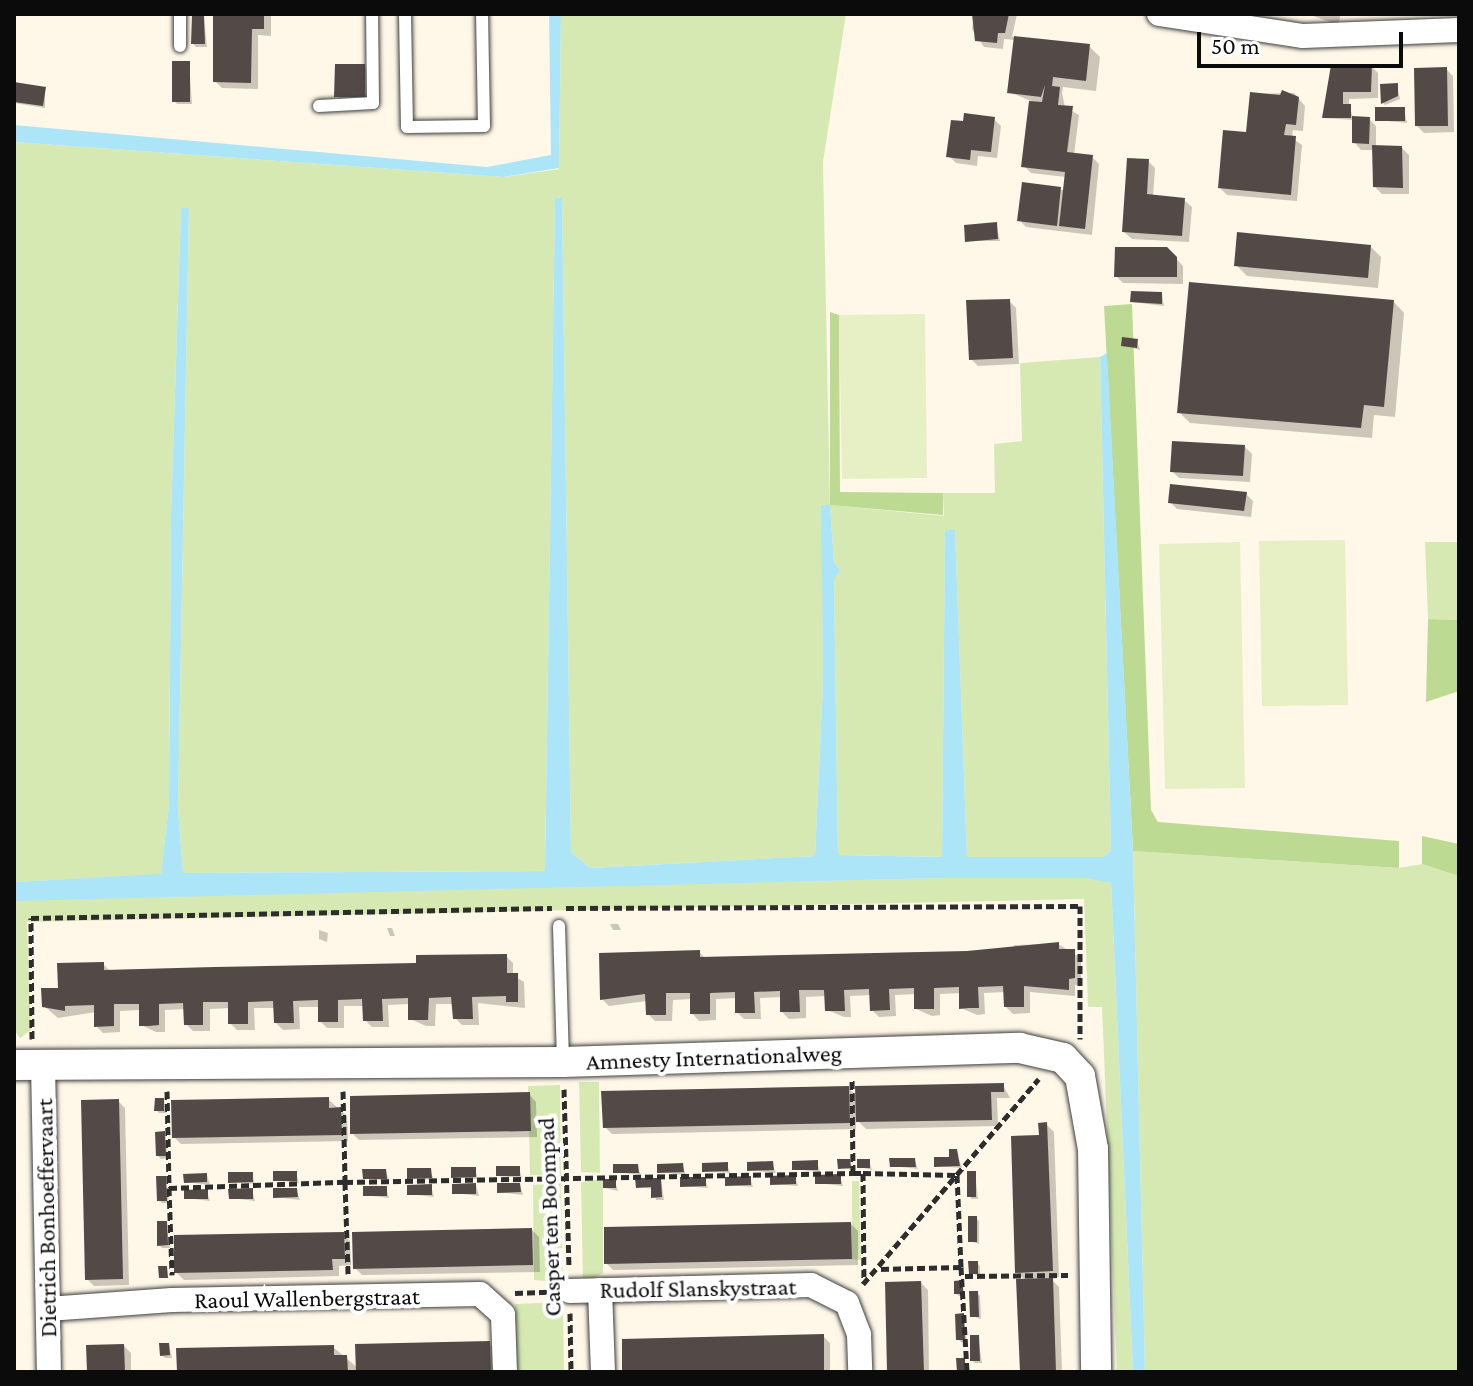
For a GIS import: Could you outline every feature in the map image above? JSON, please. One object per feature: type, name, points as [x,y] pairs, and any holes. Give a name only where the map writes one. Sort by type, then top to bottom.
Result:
[{"type":"street","points":[[1159,14],[1303,36],[1459,30]]},
{"type":"street","name":"Amnesty Internationalweg","points":[[28,1064],[563,1062],[1020,1048],[1058,1057]]},
{"type":"street","points":[[1058,1057],[1080,1076],[1093,1149],[1096,1372]]},
{"type":"street","name":"Dietrich Bonhoeffervaart","points":[[28,1064],[48,1309],[49,1372]]},
{"type":"street","name":"Rudolf Slanskystraat","points":[[570,1291],[811,1285],[847,1303]]},
{"type":"street","points":[[600,1290],[603,1372]]},
{"type":"street","points":[[480,1294],[503,1315],[505,1372]]},
{"type":"street","name":"Raoul Wallenbergstraat","points":[[48,1309],[172,1300],[349,1299],[480,1294]]},
{"type":"street","points":[[847,1303],[859,1335],[860,1372]]},
{"type":"lane","points":[[180,14],[180,46]]},
{"type":"lane","points":[[319,106],[373,103],[372,14]]},
{"type":"lane","points":[[405,14],[407,127],[484,126],[482,14]]},
{"type":"lane","points":[[559,926],[563,1062]]},
{"type":"path","points":[[852,1053],[853,1173]]},
{"type":"path","points":[[847,1303],[1058,1057]]},
{"type":"path","name":"Casper ten Boompad","points":[[563,1062],[571,1372]]},
{"type":"path","points":[[167,1063],[172,1300]]},
{"type":"path","points":[[342,1063],[349,1299]]},
{"type":"path","points":[[169,1188],[853,1173],[957,1175]]},
{"type":"path","points":[[863,1173],[864,1284]]},
{"type":"path","points":[[957,1175],[961,1267],[965,1276],[967,1372]]},
{"type":"path","points":[[877,1269],[961,1267]]},
{"type":"path","points":[[965,1276],[1095,1275]]},
{"type":"path","points":[[480,1294],[570,1291]]},
{"type":"green space","points":[[561,14],[846,14],[823,162],[830,505],[822,505],[823,682],[815,856],[590,868],[571,852],[562,198],[555,197],[545,871],[183,873],[178,808],[189,209],[181,208],[171,514],[169,804],[161,875],[14,882],[14,142],[504,177],[559,169]]},
{"type":"green space","points":[[1132,304],[1151,810],[1158,822],[1399,841],[1399,868],[1133,851],[1104,306]]},
{"type":"green space","points":[[830,312],[839,315],[840,492],[943,493],[943,515],[830,505]]},
{"type":"green space","points":[[925,314],[927,478],[842,479],[839,315]]},
{"type":"green space","points":[[1100,357],[1111,851],[1103,857],[967,857],[955,530],[945,532],[942,857],[838,855],[834,578],[840,570],[834,562],[830,505],[944,516],[943,493],[995,493],[994,444],[1022,441],[1020,363]]},
{"type":"green space","points":[[1345,540],[1348,705],[1262,706],[1259,541]]},
{"type":"green space","points":[[1240,542],[1245,788],[1165,789],[1159,544]]},
{"type":"green space","points":[[1425,542],[1459,542],[1459,620],[1428,619]]},
{"type":"green space","points":[[1428,619],[1459,620],[1459,691],[1426,702]]},
{"type":"green space","points":[[1422,836],[1459,844],[1459,876],[1422,864]]},
{"type":"green space","points":[[1133,851],[1399,868],[1422,864],[1459,876],[1459,1372],[1145,1372]]},
{"type":"green space","points":[[942,878],[1101,878],[1111,883],[1133,1372],[1117,1372],[1102,1007],[1088,1007],[1084,899],[27,922],[31,1030],[20,1038],[14,1030],[15,898]]},
{"type":"green space","points":[[579,1082],[599,1082],[600,1173],[581,1172]]},
{"type":"green space","points":[[560,1085],[561,1176],[530,1175],[528,1086]]},
{"type":"green space","points":[[603,1179],[603,1273],[583,1283],[581,1182]]},
{"type":"green space","points":[[852,1181],[859,1181],[861,1260],[852,1259]]},
{"type":"green space","points":[[561,1183],[563,1282],[534,1280],[533,1185]]},
{"type":"green space","points":[[563,1302],[564,1372],[518,1372],[515,1304]]},
{"type":"water","points":[[549,14],[561,14],[559,168],[504,177],[14,142],[14,125],[487,167],[551,155]]},
{"type":"water","points":[[555,197],[562,198],[571,852],[590,868],[815,856],[823,682],[821,505],[830,505],[834,562],[840,570],[834,579],[838,855],[942,857],[945,531],[955,529],[967,857],[1103,857],[1111,851],[1100,357],[1107,353],[1133,851],[1145,1372],[1133,1372],[1111,883],[1086,878],[942,878],[14,901],[14,882],[161,874],[169,804],[171,514],[181,208],[189,208],[178,808],[183,873],[545,871]]},
{"type":"building","points":[[213,14],[264,14],[264,29],[252,29],[251,83],[213,82]]},
{"type":"building","points":[[972,14],[1009,14],[1005,33],[998,33],[997,43],[975,41]]},
{"type":"building","points":[[192,16],[204,16],[205,44],[191,44]]},
{"type":"building","points":[[1014,36],[1090,44],[1086,81],[1053,77],[1052,86],[1060,87],[1058,105],[1073,106],[1067,152],[1093,155],[1085,229],[1059,226],[1065,172],[1021,167],[1029,101],[1042,102],[1045,85],[1041,97],[1007,93]]},
{"type":"building","points":[[172,61],[190,61],[190,102],[172,102]]},
{"type":"building","points":[[335,64],[365,64],[365,97],[334,97]]},
{"type":"building","points":[[1372,64],[1371,92],[1343,92],[1343,104],[1351,104],[1351,118],[1322,118],[1331,65]]},
{"type":"building","points":[[1447,67],[1448,126],[1415,126],[1414,68]]},
{"type":"building","points":[[14,82],[46,87],[43,106],[14,102]]},
{"type":"building","points":[[1398,83],[1398,96],[1381,104],[1380,84]]},
{"type":"building","points":[[1282,90],[1299,97],[1296,125],[1286,124],[1284,135],[1296,136],[1291,195],[1218,188],[1223,130],[1246,132],[1250,92],[1280,95]]},
{"type":"building","points":[[1375,107],[1405,107],[1405,121],[1375,121]]},
{"type":"building","points":[[964,113],[995,117],[991,152],[971,150],[970,160],[946,157],[951,120],[963,121]]},
{"type":"building","points":[[1352,116],[1370,117],[1369,144],[1352,143]]},
{"type":"building","points":[[1372,145],[1402,146],[1403,188],[1373,187]]},
{"type":"building","points":[[1127,158],[1149,159],[1147,194],[1185,198],[1182,236],[1122,232]]},
{"type":"building","points":[[1022,182],[1061,187],[1057,226],[1017,221]]},
{"type":"building","points":[[997,222],[998,239],[965,242],[964,225]]},
{"type":"building","points":[[1237,232],[1371,245],[1368,278],[1234,266]]},
{"type":"building","points":[[1115,247],[1167,247],[1177,257],[1177,277],[1114,277]]},
{"type":"building","points":[[1189,282],[1394,300],[1384,407],[1364,405],[1361,428],[1177,413]]},
{"type":"building","points":[[1131,291],[1162,292],[1162,304],[1130,302]]},
{"type":"building","points":[[1010,299],[1013,358],[969,360],[966,300]]},
{"type":"building","points":[[1122,337],[1138,339],[1137,348],[1121,346]]},
{"type":"building","points":[[1172,441],[1245,445],[1243,476],[1170,472]]},
{"type":"building","points":[[1170,484],[1247,492],[1244,511],[1168,503]]},
{"type":"building","points":[[1059,942],[1059,949],[1075,949],[1075,978],[1069,979],[1069,990],[1024,986],[1024,1007],[1004,1007],[1003,986],[978,987],[979,1008],[959,1009],[959,987],[934,988],[934,1009],[914,1009],[914,988],[889,989],[890,1010],[870,1011],[869,989],[844,990],[845,1011],[825,1011],[824,990],[799,990],[800,1012],[780,1012],[780,991],[754,992],[755,1013],[735,1013],[735,992],[710,993],[710,1014],[690,1014],[690,993],[666,993],[666,1015],[646,1015],[645,994],[600,1000],[599,953],[700,950],[700,957],[967,951]]},
{"type":"building","points":[[507,954],[507,973],[518,973],[518,1002],[506,1002],[506,996],[472,997],[473,1019],[453,1019],[451,997],[429,998],[428,1020],[408,1020],[408,998],[382,999],[383,1021],[363,1021],[362,999],[338,1000],[338,1022],[318,1022],[318,1000],[293,1001],[294,1023],[274,1023],[273,1001],[248,1002],[248,1024],[228,1024],[228,1002],[203,1002],[203,1025],[184,1025],[183,1003],[159,1004],[159,1025],[149,1026],[139,1026],[139,1004],[114,1004],[114,1026],[94,1027],[94,1005],[65,1006],[65,1011],[42,1007],[41,988],[58,988],[57,963],[104,962],[104,970],[416,963],[416,955]]},
{"type":"building","points":[[1004,1083],[1004,1092],[991,1092],[992,1120],[856,1122],[855,1086]]},
{"type":"building","points":[[849,1086],[850,1123],[603,1128],[601,1091]]},
{"type":"building","points":[[530,1092],[531,1131],[350,1134],[350,1096]]},
{"type":"building","points":[[329,1097],[329,1108],[341,1107],[342,1135],[172,1138],[171,1100]]},
{"type":"building","points":[[155,1098],[164,1098],[164,1111],[154,1111]]},
{"type":"building","points":[[119,1099],[123,1279],[85,1280],[81,1100]]},
{"type":"building","points":[[1047,1122],[1053,1271],[1015,1273],[1011,1136],[1039,1135],[1038,1123]]},
{"type":"building","points":[[165,1131],[166,1156],[156,1156],[155,1132]]},
{"type":"building","points":[[949,1149],[957,1149],[960,1166],[934,1167],[934,1157],[949,1157]]},
{"type":"building","points":[[889,1158],[915,1158],[916,1167],[890,1167]]},
{"type":"building","points":[[837,1159],[850,1159],[851,1168],[838,1169]]},
{"type":"building","points":[[857,1159],[870,1159],[870,1168],[857,1168]]},
{"type":"building","points":[[818,1160],[818,1170],[792,1170],[792,1161]]},
{"type":"building","points":[[773,1161],[774,1170],[747,1171],[747,1162]]},
{"type":"building","points":[[728,1162],[728,1171],[702,1172],[702,1163]]},
{"type":"building","points":[[683,1163],[684,1172],[657,1173],[657,1164]]},
{"type":"building","points":[[613,1164],[638,1164],[639,1173],[613,1173]]},
{"type":"building","points":[[496,1166],[520,1166],[520,1176],[496,1176]]},
{"type":"building","points":[[451,1167],[476,1167],[476,1177],[451,1178]]},
{"type":"building","points":[[407,1168],[431,1168],[432,1178],[407,1179]]},
{"type":"building","points":[[362,1169],[386,1169],[387,1179],[363,1179]]},
{"type":"building","points":[[273,1171],[297,1171],[297,1181],[273,1181]]},
{"type":"building","points":[[967,1171],[976,1171],[976,1197],[967,1197]]},
{"type":"building","points":[[228,1172],[253,1172],[253,1182],[228,1183]]},
{"type":"building","points":[[207,1173],[207,1182],[184,1183],[183,1174]]},
{"type":"building","points":[[841,1174],[841,1184],[815,1184],[815,1175]]},
{"type":"building","points":[[796,1175],[796,1184],[770,1185],[770,1176]]},
{"type":"building","points":[[156,1176],[166,1176],[167,1201],[157,1201]]},
{"type":"building","points":[[751,1176],[751,1185],[725,1186],[725,1177]]},
{"type":"building","points":[[680,1177],[706,1177],[706,1186],[680,1187]]},
{"type":"building","points":[[635,1178],[661,1178],[662,1197],[651,1198],[651,1187],[636,1188]]},
{"type":"building","points":[[603,1179],[616,1179],[616,1188],[603,1188]]},
{"type":"building","points":[[476,1183],[476,1194],[452,1194],[452,1184]]},
{"type":"building","points":[[497,1183],[520,1183],[521,1192],[497,1193]]},
{"type":"building","points":[[432,1184],[432,1195],[407,1195],[407,1185]]},
{"type":"building","points":[[363,1186],[387,1186],[387,1196],[363,1196]]},
{"type":"building","points":[[253,1188],[253,1199],[229,1199],[228,1189]]},
{"type":"building","points":[[273,1188],[297,1188],[298,1197],[273,1198]]},
{"type":"building","points":[[208,1189],[208,1199],[184,1199],[184,1190]]},
{"type":"building","points":[[968,1216],[977,1216],[977,1242],[968,1242]]},
{"type":"building","points":[[157,1221],[167,1221],[168,1245],[157,1246]]},
{"type":"building","points":[[851,1222],[852,1259],[604,1264],[604,1227]]},
{"type":"building","points":[[532,1228],[533,1265],[353,1269],[352,1232]]},
{"type":"building","points":[[344,1232],[345,1259],[332,1259],[333,1270],[174,1273],[174,1235]]},
{"type":"building","points":[[968,1261],[978,1261],[978,1274],[969,1274]]},
{"type":"building","points":[[158,1266],[167,1266],[168,1278],[159,1278]]},
{"type":"building","points":[[1053,1278],[1056,1372],[1020,1372],[1016,1279]]},
{"type":"building","points":[[963,1280],[963,1294],[954,1294],[954,1281]]},
{"type":"building","points":[[921,1281],[924,1372],[887,1372],[885,1282]]},
{"type":"building","points":[[969,1291],[978,1291],[979,1317],[970,1317]]},
{"type":"building","points":[[964,1313],[965,1340],[956,1340],[955,1314]]},
{"type":"building","points":[[824,1334],[824,1371],[622,1372],[622,1339]]},
{"type":"building","points":[[970,1335],[979,1335],[980,1361],[970,1361]]},
{"type":"building","points":[[490,1341],[491,1372],[356,1372],[355,1344]]},
{"type":"building","points":[[159,1343],[169,1343],[170,1355],[160,1356]]},
{"type":"building","points":[[124,1344],[125,1372],[87,1372],[86,1345]]},
{"type":"building","points":[[334,1345],[334,1355],[347,1355],[348,1372],[177,1372],[176,1348]]},
{"type":"building","points":[[956,1358],[965,1358],[965,1372],[957,1372]]}]
